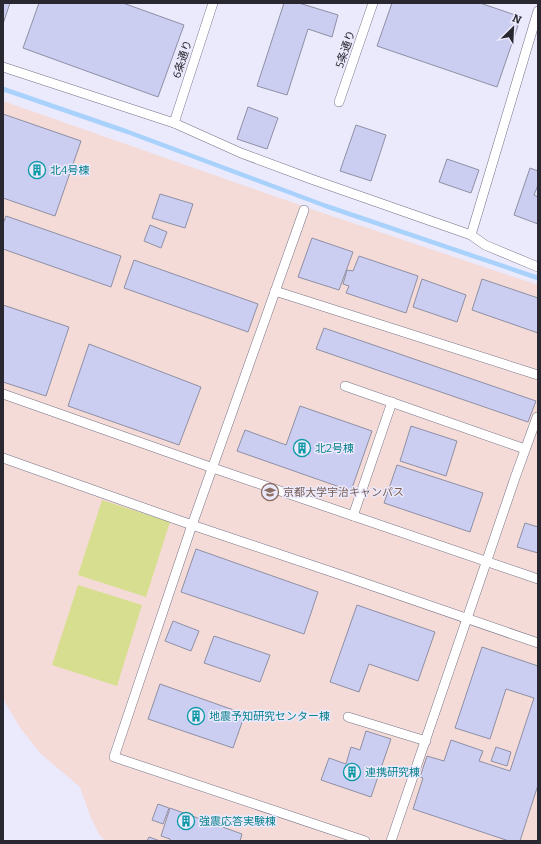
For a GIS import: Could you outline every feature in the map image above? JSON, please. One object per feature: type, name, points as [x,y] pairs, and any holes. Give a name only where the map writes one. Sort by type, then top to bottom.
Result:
[{"type":"lane","name":"6条通り","points":[[174,123],[213,3]]},
{"type":"lane","name":"5条通り","points":[[339,102],[374,3]]},
{"type":"lane","points":[[471,235],[538,11]]},
{"type":"lane","points":[[3,67],[174,123],[241,153],[471,235],[485,246],[538,267]]},
{"type":"lane","points":[[304,210],[192,525],[114,757],[365,841]]},
{"type":"lane","points":[[275,291],[538,376]]},
{"type":"lane","points":[[345,386],[525,449]]},
{"type":"lane","points":[[3,394],[213,468],[538,579]]},
{"type":"lane","points":[[353,516],[392,402]]},
{"type":"lane","points":[[391,841],[525,449],[538,416]]},
{"type":"lane","points":[[3,458],[192,525],[538,643]]},
{"type":"lane","points":[[348,717],[426,741]]},
{"type":"shaded area","name":"京都大学宇治キャンパス","points":[[3,101],[314,210],[538,285],[538,841],[105,841],[99,834],[91,818],[80,787],[41,754],[21,729],[3,699]]},
{"type":"green space","points":[[102,500],[170,522],[146,597],[78,575]]},
{"type":"green space","points":[[78,585],[142,605],[117,686],[52,665]]},
{"type":"building","points":[[3,3],[10,3],[3,24]]},
{"type":"building","points":[[39,3],[123,3],[184,25],[158,97],[23,48]]},
{"type":"building","points":[[284,3],[299,3],[338,15],[332,37],[308,29],[287,95],[257,86]]},
{"type":"building","points":[[392,3],[480,3],[521,17],[497,87],[377,46]]},
{"type":"building","points":[[248,107],[278,118],[267,149],[237,139]]},
{"type":"building","name":"北4号棟","points":[[3,114],[81,141],[55,216],[3,198]]},
{"type":"building","points":[[356,125],[386,135],[371,181],[340,171]]},
{"type":"building","points":[[447,159],[479,170],[471,193],[439,182]]},
{"type":"building","points":[[530,168],[538,171],[538,185],[534,195],[538,197],[538,224],[514,215]]},
{"type":"building","points":[[160,194],[193,204],[185,228],[152,218]]},
{"type":"building","points":[[6,216],[121,256],[111,287],[3,249],[3,224]]},
{"type":"building","points":[[150,225],[167,232],[161,248],[144,241]]},
{"type":"building","points":[[312,238],[353,252],[339,290],[298,277]]},
{"type":"building","points":[[359,256],[418,276],[406,313],[346,293],[349,286],[343,284],[347,270],[353,271]]},
{"type":"building","points":[[134,260],[258,304],[248,332],[124,288]]},
{"type":"building","points":[[422,279],[466,295],[457,322],[413,307]]},
{"type":"building","points":[[482,279],[538,298],[538,333],[472,310]]},
{"type":"building","points":[[3,305],[69,327],[46,396],[3,382]]},
{"type":"building","points":[[324,328],[536,401],[528,422],[316,349]]},
{"type":"building","points":[[89,344],[201,387],[179,445],[68,406]]},
{"type":"building","name":"北2号棟","points":[[300,406],[372,431],[351,491],[237,451],[245,430],[286,445]]},
{"type":"building","points":[[411,426],[457,441],[446,476],[400,461]]},
{"type":"building","points":[[397,465],[483,493],[470,532],[384,503]]},
{"type":"building","points":[[525,523],[538,527],[538,553],[517,547]]},
{"type":"building","points":[[196,549],[318,592],[304,634],[181,592]]},
{"type":"building","points":[[357,605],[435,632],[418,681],[369,664],[359,692],[330,682]]},
{"type":"building","points":[[173,621],[199,631],[191,651],[165,641]]},
{"type":"building","points":[[214,636],[270,655],[260,682],[204,663]]},
{"type":"building","points":[[482,647],[538,666],[538,785],[520,841],[509,841],[413,809],[423,778],[420,777],[427,756],[444,761],[451,740],[483,751],[479,761],[510,771],[534,698],[506,689],[490,739],[455,728]]},
{"type":"building","name":"地震予知研究センター棟","points":[[160,684],[245,714],[233,748],[148,719]]},
{"type":"building","name":"連携研究棟","points":[[366,731],[391,739],[371,797],[321,780],[329,758],[346,764],[351,747],[360,750]]},
{"type":"building","points":[[496,747],[511,752],[507,766],[491,761]]},
{"type":"building","points":[[158,804],[169,808],[163,824],[152,820]]},
{"type":"building","name":"強震応答実験棟","points":[[170,808],[242,834],[240,841],[170,841],[170,839],[161,836]]},
{"type":"building","points":[[149,837],[160,841],[147,841]]},
{"type":"waterway","points":[[3,89],[128,132],[326,206],[538,278]]},
{"type":"place","name":"北4号棟","points":[[37,170]]},
{"type":"place","name":"北2号棟","points":[[302,448]]},
{"type":"place","name":"京都大学宇治キャンパス","points":[[270,492]]},
{"type":"place","name":"地震予知研究センター棟","points":[[196,716]]},
{"type":"place","name":"連携研究棟","points":[[352,772]]},
{"type":"place","name":"強震応答実験棟","points":[[186,821]]}]
